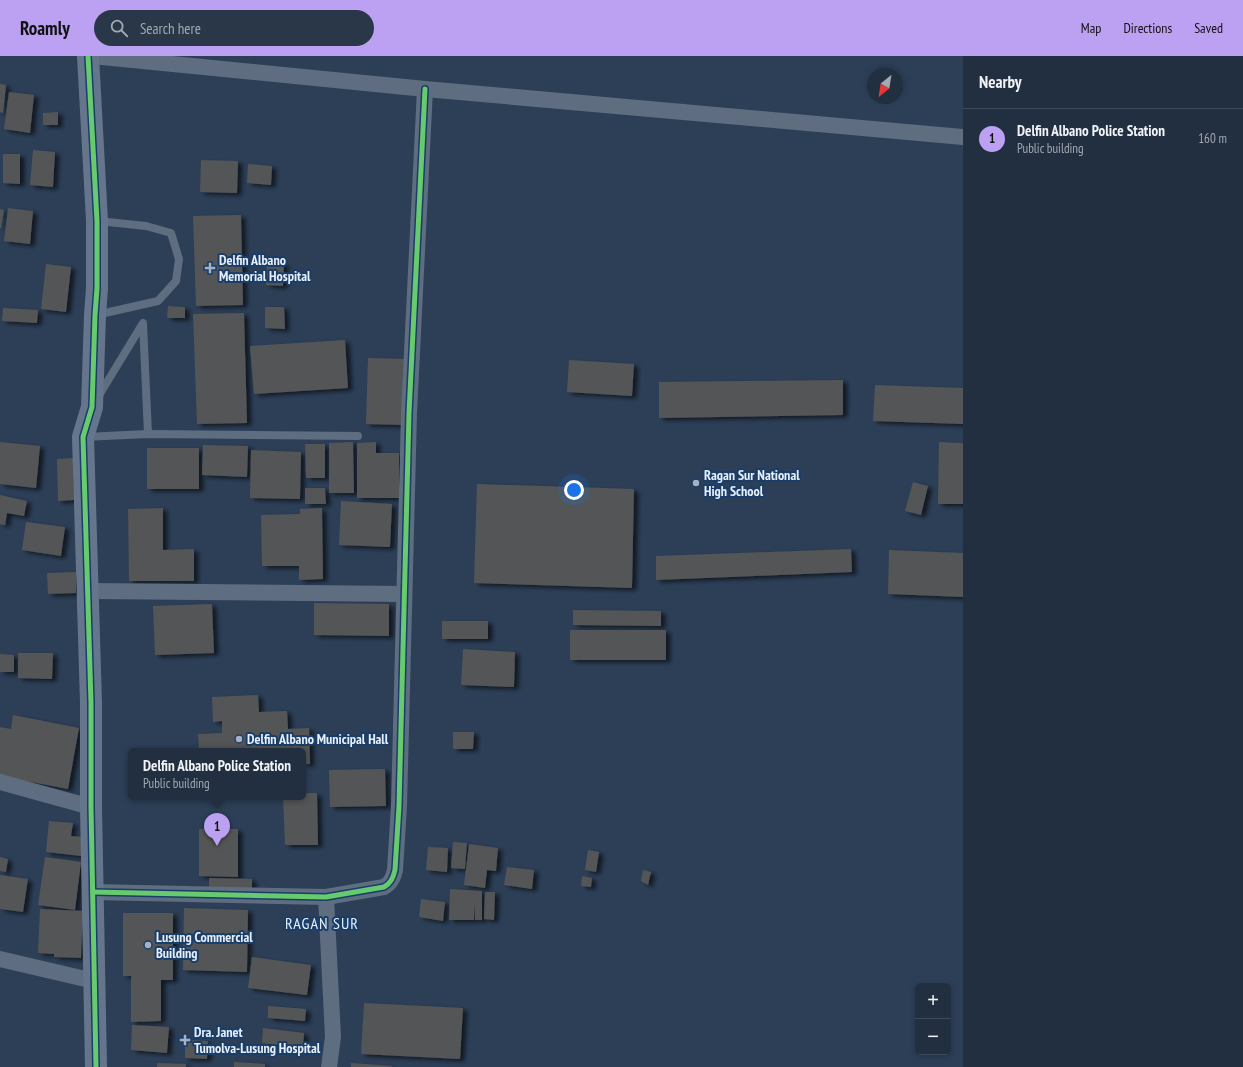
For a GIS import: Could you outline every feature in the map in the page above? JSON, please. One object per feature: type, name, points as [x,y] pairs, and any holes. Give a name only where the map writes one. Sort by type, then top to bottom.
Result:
[{"type":"street","points":[[88,56],[96,221],[97,288],[92,407],[84,437],[92,703],[90,807],[96,1067]]},
{"type":"street","points":[[92,56],[425,89],[963,137]]},
{"type":"street","points":[[93,892],[326,897],[384,887],[390,883],[395,870],[399,806],[409,413],[425,89]]},
{"type":"street","points":[[89,592],[404,594]]},
{"type":"street","points":[[0,782],[90,807]]},
{"type":"street","points":[[326,897],[333,1037],[329,1067]]},
{"type":"street","points":[[0,959],[94,981]]},
{"type":"lane","points":[[95,316],[158,301],[176,281],[179,259],[171,233],[146,226],[96,221]]},
{"type":"lane","points":[[92,407],[144,324],[148,434]]},
{"type":"lane","points":[[84,437],[148,434],[358,436]]},
{"type":"building","points":[[0,84],[6,85],[3,113],[0,112]]},
{"type":"building","points":[[9,92],[34,95],[30,133],[4,129]]},
{"type":"building","points":[[58,112],[58,125],[43,125],[43,113]]},
{"type":"building","points":[[33,150],[55,152],[53,187],[30,185]]},
{"type":"building","points":[[3,154],[20,154],[20,184],[3,183]]},
{"type":"building","points":[[201,160],[238,161],[237,193],[200,192]]},
{"type":"building","points":[[248,164],[272,166],[271,185],[247,183]]},
{"type":"building","points":[[8,208],[33,211],[30,244],[4,241]]},
{"type":"building","points":[[0,209],[4,210],[1,228],[0,228]]},
{"type":"building","points":[[241,215],[243,305],[196,306],[193,216]]},
{"type":"building","points":[[267,262],[284,263],[283,286],[266,285]]},
{"type":"building","points":[[46,264],[71,267],[66,312],[41,309]]},
{"type":"building","points":[[168,306],[185,307],[185,318],[167,318]]},
{"type":"building","points":[[265,307],[284,307],[285,329],[265,328]]},
{"type":"building","points":[[3,308],[38,310],[37,323],[2,321]]},
{"type":"building","points":[[244,313],[247,423],[197,424],[193,314]]},
{"type":"building","points":[[345,340],[348,388],[254,394],[250,346]]},
{"type":"building","points":[[368,358],[406,359],[404,425],[366,424]]},
{"type":"building","points":[[569,360],[634,364],[632,396],[567,392]]},
{"type":"building","points":[[843,380],[843,415],[659,418],[659,382]]},
{"type":"building","points":[[875,385],[963,388],[963,424],[873,421]]},
{"type":"building","points":[[0,442],[40,446],[36,488],[0,484]]},
{"type":"building","points":[[353,442],[354,493],[329,493],[329,443]]},
{"type":"building","points":[[376,442],[376,453],[399,453],[399,498],[357,498],[357,443]]},
{"type":"building","points":[[939,442],[963,443],[963,504],[938,504]]},
{"type":"building","points":[[305,444],[325,444],[325,478],[306,478]]},
{"type":"building","points":[[203,445],[248,446],[247,477],[202,475]]},
{"type":"building","points":[[147,448],[199,448],[199,489],[147,489]]},
{"type":"building","points":[[251,450],[301,452],[300,499],[250,498]]},
{"type":"building","points":[[73,458],[74,500],[58,501],[57,459]]},
{"type":"building","points":[[913,482],[928,486],[921,515],[905,511]]},
{"type":"building","points":[[477,484],[634,489],[632,588],[474,583]]},
{"type":"building","points":[[305,488],[325,488],[326,504],[305,504]]},
{"type":"building","points":[[0,495],[27,501],[24,516],[7,513],[5,525],[0,524]]},
{"type":"building","points":[[341,501],[392,504],[390,547],[339,545]]},
{"type":"building","points":[[163,508],[163,550],[194,549],[194,581],[129,581],[128,509]]},
{"type":"building","points":[[322,508],[323,579],[299,580],[299,566],[262,566],[261,515],[300,514],[300,509]]},
{"type":"building","points":[[26,522],[65,527],[61,556],[22,550]]},
{"type":"building","points":[[851,549],[852,572],[656,580],[656,556]]},
{"type":"building","points":[[889,550],[963,553],[963,597],[888,594]]},
{"type":"building","points":[[76,572],[76,593],[48,594],[47,573]]},
{"type":"building","points":[[314,603],[389,604],[389,636],[314,635]]},
{"type":"building","points":[[212,604],[214,653],[155,655],[153,606]]},
{"type":"building","points":[[573,610],[661,611],[661,626],[573,625]]},
{"type":"building","points":[[442,621],[488,621],[488,639],[442,639]]},
{"type":"building","points":[[570,630],[666,630],[666,660],[570,660]]},
{"type":"building","points":[[463,649],[515,652],[514,687],[461,685]]},
{"type":"building","points":[[18,653],[53,653],[52,679],[18,678]]},
{"type":"building","points":[[0,654],[14,655],[14,672],[0,672]]},
{"type":"building","points":[[258,695],[259,712],[287,711],[288,729],[309,728],[310,764],[306,764],[306,748],[199,748],[198,734],[222,733],[222,721],[213,722],[212,697]]},
{"type":"building","points":[[13,715],[79,728],[68,789],[0,776],[0,727],[11,729]]},
{"type":"building","points":[[453,732],[474,732],[473,749],[453,749]]},
{"type":"building","points":[[385,769],[386,806],[330,807],[329,770]]},
{"type":"building","points":[[306,793],[317,793],[318,845],[285,845],[283,800],[306,800]]},
{"type":"building","points":[[49,821],[73,823],[71,836],[83,837],[81,856],[46,852]]},
{"type":"building","points":[[199,829],[238,829],[238,877],[199,876]]},
{"type":"building","points":[[453,842],[467,843],[465,869],[451,868]]},
{"type":"building","points":[[469,844],[498,848],[496,871],[487,870],[485,888],[464,885]]},
{"type":"building","points":[[428,847],[448,848],[447,872],[426,870]]},
{"type":"building","points":[[588,850],[599,852],[596,872],[585,870]]},
{"type":"building","points":[[0,857],[8,859],[6,872],[0,871]]},
{"type":"building","points":[[45,857],[81,862],[75,910],[38,905]]},
{"type":"building","points":[[507,867],[534,870],[532,889],[504,885]]},
{"type":"building","points":[[643,870],[651,872],[648,885],[641,881]]},
{"type":"building","points":[[0,875],[28,879],[23,912],[0,909]]},
{"type":"building","points":[[582,876],[592,878],[591,887],[581,886]]},
{"type":"building","points":[[209,878],[252,879],[252,891],[209,890]]},
{"type":"building","points":[[450,889],[482,891],[482,920],[475,920],[475,900],[474,920],[449,920]]},
{"type":"building","points":[[485,892],[495,892],[494,920],[484,919]]},
{"type":"building","points":[[421,899],[445,902],[443,921],[419,917]]},
{"type":"building","points":[[184,908],[248,910],[247,972],[183,970]]},
{"type":"building","points":[[40,909],[83,911],[81,958],[54,957],[54,954],[38,953]]},
{"type":"building","name":"Lusung Commercial Building","points":[[123,913],[173,913],[173,980],[161,980],[161,1021],[131,1022],[131,976],[123,976]]},
{"type":"building","points":[[252,957],[311,965],[307,995],[248,988]]},
{"type":"building","points":[[364,1003],[463,1008],[460,1059],[361,1054]]},
{"type":"building","points":[[268,1006],[306,1009],[305,1021],[268,1018]]},
{"type":"building","points":[[132,1025],[169,1027],[167,1053],[131,1050]]},
{"type":"building","points":[[263,1028],[304,1033],[303,1048],[262,1043]]},
{"type":"building","points":[[185,1040],[208,1041],[207,1059],[185,1058]]},
{"type":"building","points":[[234,1062],[265,1064],[265,1067],[234,1067]]},
{"type":"building","points":[[157,1063],[186,1064],[186,1067],[157,1067]]},
{"type":"building","points":[[351,1063],[392,1066],[392,1067],[351,1067]]},
{"type":"cycle path","points":[[88,56],[97,221],[97,288],[92,407],[83,437],[91,703],[91,807],[96,1067]]},
{"type":"cycle path","points":[[93,892],[326,897],[384,887],[392,878],[395,870],[399,806],[409,413],[425,89]]},
{"type":"place","name":"Delfin Albano Memorial Hospital","points":[[210,268]]},
{"type":"place","name":"Ragan Sur National High School","points":[[696,483]]},
{"type":"place","name":"Delfin Albano Municipal Hall","points":[[239,739]]},
{"type":"place","name":"Delfin Albano Police Station","points":[[217,846]]},
{"type":"place","name":"Lusung Commercial Building","points":[[148,945]]},
{"type":"place","name":"Dra. Janet Tumolva-Lusung Hospital","points":[[185,1040]]},
{"type":"district","name":"RAGAN SUR","points":[[322,923]]}]
